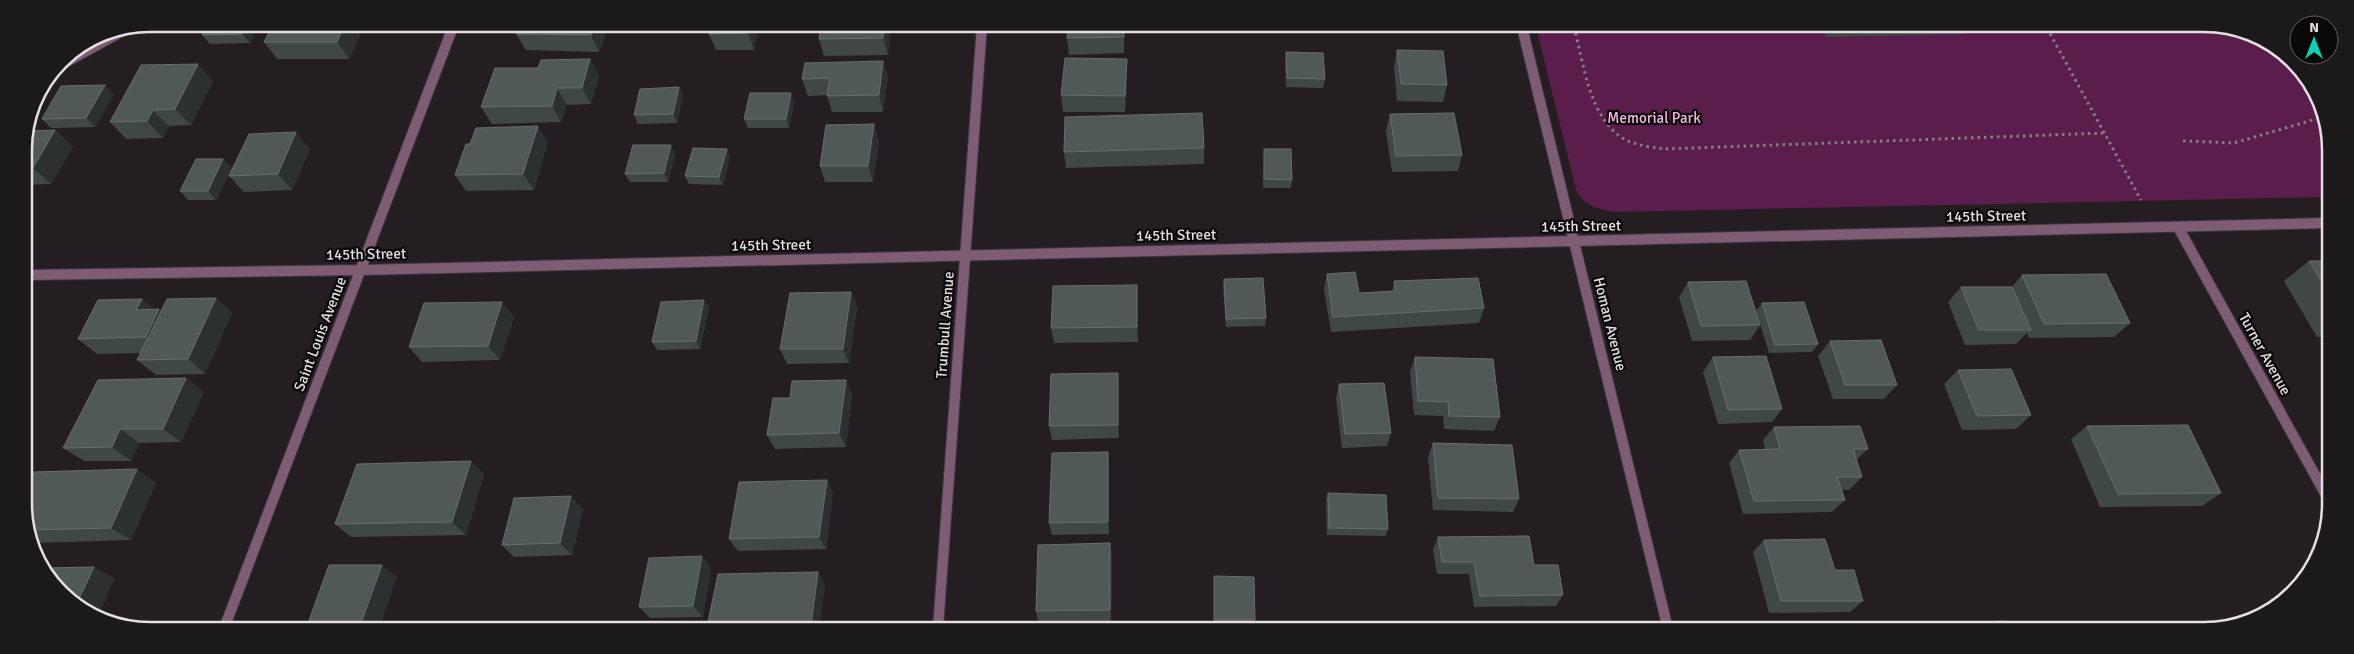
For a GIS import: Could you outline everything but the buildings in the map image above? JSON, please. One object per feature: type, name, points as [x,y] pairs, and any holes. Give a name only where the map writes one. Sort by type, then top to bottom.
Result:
[{"type":"street","name":"Saint Louis Avenue","points":[[227,622],[451,32]]},
{"type":"street","name":"Trumbull Avenue","points":[[938,622],[982,32]]},
{"type":"street","name":"Homan Avenue","points":[[1523,32],[1666,621]]},
{"type":"street","name":"145th Street","points":[[33,275],[361,270],[2322,222]]},
{"type":"street","name":"Turner Avenue","points":[[2178,227],[2322,488]]},
{"type":"path","points":[[1575,32],[1597,107],[1614,132],[1625,140],[1640,145],[1664,149],[2105,133]]},
{"type":"path","points":[[2049,32],[2156,227]]},
{"type":"path","points":[[2183,141],[2234,143],[2292,124],[2317,118]]},
{"type":"green space","name":"Memorial Park","points":[[1537,32],[2204,32],[2227,35],[2242,39],[2269,52],[2287,67],[2302,85],[2315,112],[2322,150],[2322,197],[1616,212],[1588,204],[1576,190]]}]
